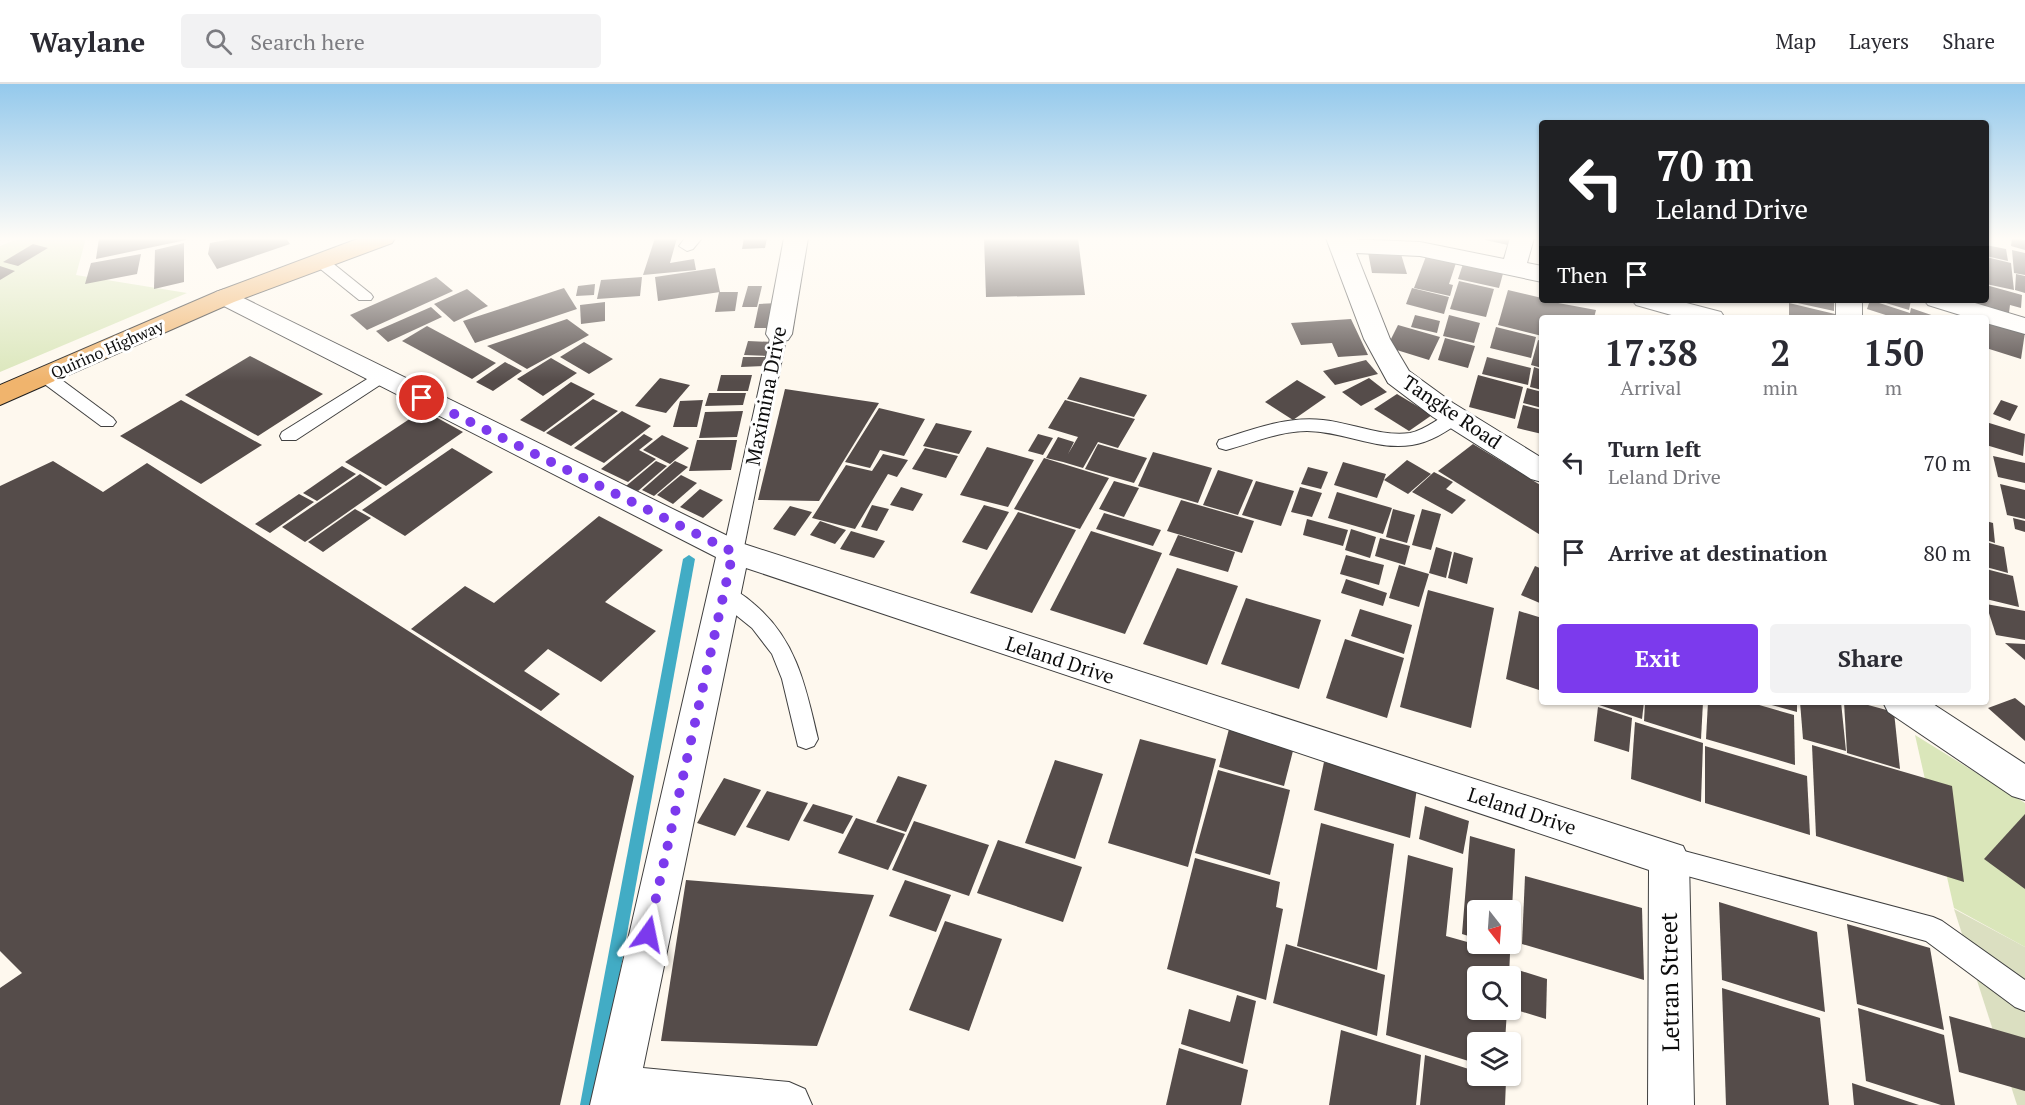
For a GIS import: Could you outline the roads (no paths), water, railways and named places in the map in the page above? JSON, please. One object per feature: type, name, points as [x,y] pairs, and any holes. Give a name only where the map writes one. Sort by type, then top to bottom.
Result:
[{"type":"main road","name":"Quirino Highway","points":[[0,396],[254,286]]},
{"type":"street","name":"Maximina Drive","points":[[779,334],[788,286]]},
{"type":"street","name":"Tangke Road","points":[[1357,286],[1377,339],[1398,377],[1539,470]]},
{"type":"street","name":"Leland Drive","points":[[225,297],[380,377],[733,552],[1669,859]]},
{"type":"street","points":[[1657,303],[1701,315]]},
{"type":"street","points":[[1965,304],[2025,326]]},
{"type":"street","points":[[733,552],[614,1097],[789,1105]]},
{"type":"street","points":[[1906,705],[2025,784]]},
{"type":"street","name":"Letran Street","points":[[1669,859],[1671,1105]]},
{"type":"lane","points":[[351,286],[365,297]]},
{"type":"lane","name":"Maximina Drive","points":[[733,552],[779,334]]},
{"type":"lane","points":[[45,376],[107,423]]},
{"type":"lane","points":[[289,436],[380,377]]},
{"type":"lane","points":[[1226,444],[1278,428],[1308,424],[1334,426],[1392,438],[1412,439],[1456,417]]},
{"type":"lane","points":[[723,593],[744,606],[768,632],[787,662],[806,739]]},
{"type":"lane","name":"Leland Drive","points":[[1669,859],[1933,930],[2025,998]]},
{"type":"waterway","points":[[588,1105],[689,559]]}]
